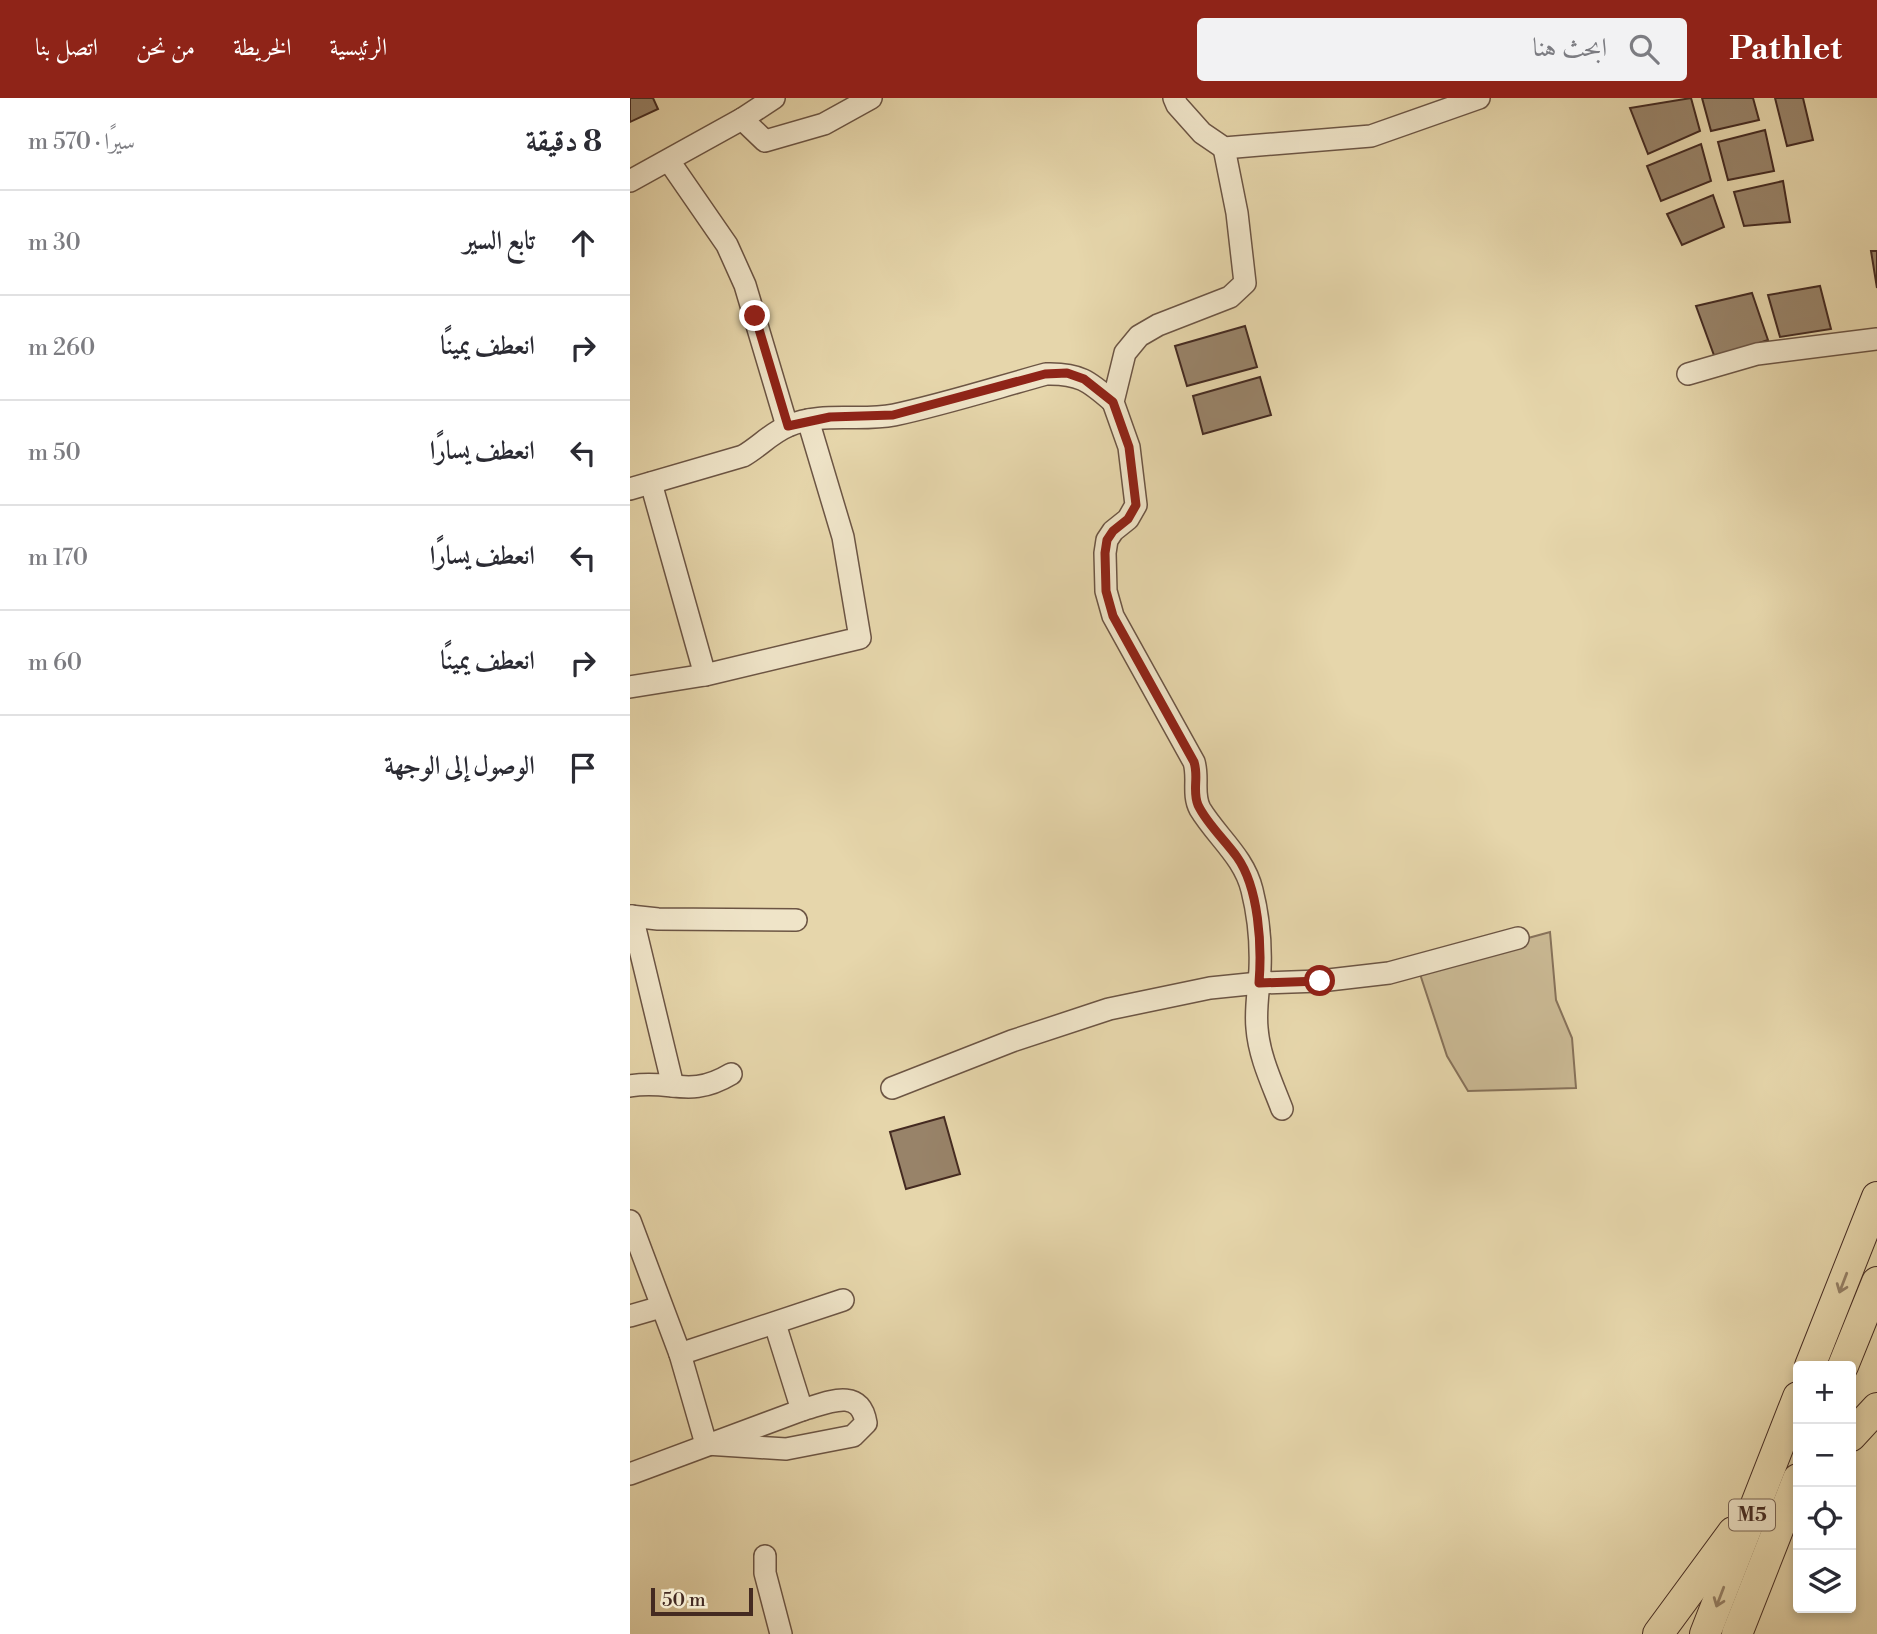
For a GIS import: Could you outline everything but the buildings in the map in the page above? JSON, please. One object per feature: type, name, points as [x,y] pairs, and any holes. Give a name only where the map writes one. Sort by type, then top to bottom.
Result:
[{"type":"highway","points":[[1812,1361],[1877,1197]]},
{"type":"highway","points":[[1845,1361],[1877,1282]]},
{"type":"highway","points":[[1856,1431],[1877,1408]]},
{"type":"highway","name":"M5","points":[[1705,1634],[1793,1410]]},
{"type":"highway","points":[[1658,1634],[1732,1534],[1764,1484]]},
{"type":"highway","name":"M5","points":[[1737,1634],[1791,1508],[1796,1487]]},
{"type":"street","points":[[630,181],[742,119],[774,98]]},
{"type":"street","points":[[742,119],[765,141],[824,124],[871,98]]},
{"type":"street","points":[[1174,98],[1202,133],[1224,148],[1371,136],[1479,98]]},
{"type":"street","points":[[1113,402],[1125,353],[1139,336],[1158,325],[1230,297],[1245,283],[1237,213],[1224,148]]},
{"type":"street","points":[[668,161],[727,245],[745,285],[788,426]]},
{"type":"street","points":[[1688,374],[1757,354],[1877,339]]},
{"type":"street","points":[[630,489],[743,456],[757,448],[770,435],[808,420],[893,415],[1045,374],[1067,373],[1084,379],[1113,402],[1129,447],[1136,505],[1128,519],[1110,535],[1105,546],[1104,581],[1108,600],[1113,616],[1194,762],[1195,794],[1200,808],[1238,859],[1248,878],[1254,898],[1261,958],[1256,1011],[1258,1039],[1265,1066],[1282,1109]]},
{"type":"street","points":[[630,687],[705,675],[860,638],[843,537],[808,420]]},
{"type":"street","points":[[651,483],[705,675]]},
{"type":"street","points":[[673,1086],[631,916],[659,919],[796,920]]},
{"type":"street","points":[[892,1088],[1012,1041],[1109,1009],[1196,990],[1389,973],[1518,938]]},
{"type":"street","points":[[630,1086],[659,1083],[699,1088],[716,1083],[731,1074]]},
{"type":"street","points":[[630,1221],[680,1354],[706,1444]]},
{"type":"street","points":[[680,1354],[843,1300]]},
{"type":"street","points":[[630,1316],[662,1307]]},
{"type":"street","points":[[775,1324],[802,1410]]},
{"type":"street","points":[[630,1474],[706,1444],[841,1399],[855,1401],[864,1410],[866,1423],[853,1436],[786,1449],[706,1444]]},
{"type":"street","points":[[765,1556],[765,1573],[781,1634]]},
{"type":"shaded area","points":[[1550,932],[1556,1000],[1572,1038],[1576,1088],[1468,1091],[1447,1056],[1418,968]]},
{"type":"route","points":[[755,316],[788,426],[830,417],[893,415],[1045,374],[1067,373],[1084,379],[1113,402],[1129,447],[1136,505],[1128,519],[1113,531],[1105,546],[1104,581],[1113,616],[1194,762],[1195,794],[1200,808],[1238,859],[1248,878],[1254,898],[1261,958],[1259,983],[1320,981]]}]
